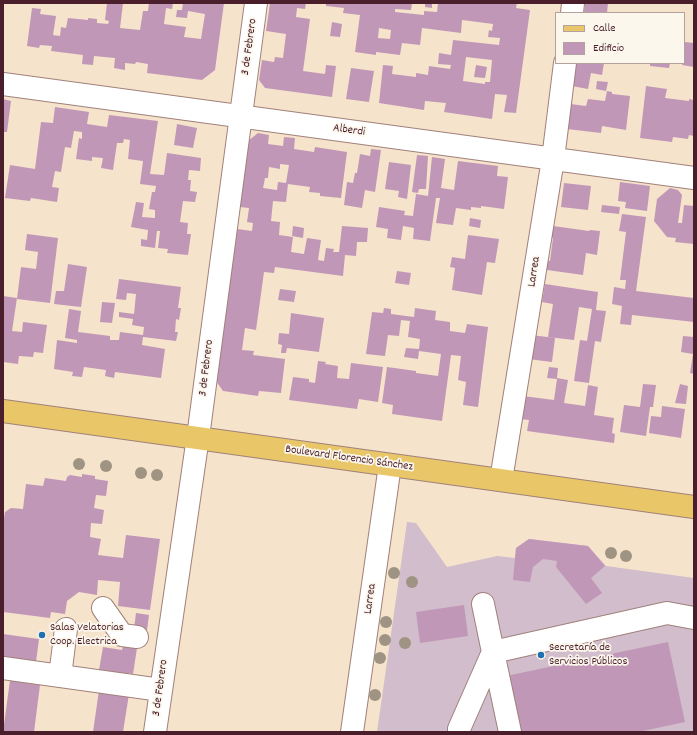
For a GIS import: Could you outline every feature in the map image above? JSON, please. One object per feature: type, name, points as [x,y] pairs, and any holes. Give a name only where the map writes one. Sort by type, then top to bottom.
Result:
[{"type":"main road","name":"Boulevard Florencio Sánchez","points":[[3,411],[694,507]]},
{"type":"street","name":"3 de Febrero","points":[[154,732],[198,438],[256,3]]},
{"type":"street","name":"Larrea","points":[[502,480],[552,159],[565,64]]},
{"type":"street","name":"Alberdi","points":[[3,84],[694,178]]},
{"type":"street","name":"Larrea","points":[[352,732],[390,465]]},
{"type":"street","points":[[483,604],[510,732]]},
{"type":"street","points":[[102,608],[122,635],[138,637]]},
{"type":"street","points":[[493,652],[667,613],[694,618]]},
{"type":"street","points":[[60,676],[66,629]]},
{"type":"street","points":[[460,732],[459,729],[493,652]]},
{"type":"street","points":[[3,668],[161,690]]},
{"type":"shaded area","name":"Secretaría de Servicios Públicos","points":[[407,522],[416,523],[447,567],[497,556],[515,558],[516,548],[529,539],[588,546],[606,566],[694,578],[694,732],[377,732]]},
{"type":"building","points":[[107,3],[123,3],[120,28],[140,30],[143,11],[148,11],[149,3],[173,3],[172,9],[166,8],[164,24],[186,27],[184,37],[201,39],[205,14],[188,11],[187,18],[176,17],[177,10],[182,10],[183,3],[224,3],[215,70],[202,80],[147,73],[148,64],[136,62],[135,64],[125,63],[125,70],[114,68],[115,58],[94,56],[93,65],[82,64],[83,55],[51,51],[52,46],[40,45],[39,48],[27,46],[32,8],[41,9],[40,14],[56,16],[53,35],[60,36],[61,27],[66,28],[68,18],[88,20],[88,18],[97,19],[97,23],[108,24],[109,21],[105,20]]},
{"type":"building","points":[[270,3],[306,3],[305,9],[297,8],[296,17],[310,19],[303,71],[325,74],[326,65],[336,66],[332,97],[265,88],[259,80],[262,60],[274,62],[275,57],[283,58],[286,34],[266,31]]},
{"type":"building","points":[[326,3],[412,3],[411,10],[395,9],[395,12],[424,15],[424,11],[437,12],[438,3],[517,3],[516,8],[530,10],[516,113],[504,112],[507,95],[495,94],[492,119],[444,112],[446,103],[425,101],[424,110],[379,103],[383,65],[393,66],[392,74],[416,77],[416,73],[428,75],[429,66],[450,69],[451,65],[438,64],[439,53],[451,55],[453,40],[499,45],[500,38],[488,37],[489,30],[492,31],[493,24],[462,20],[461,33],[422,28],[420,45],[402,43],[400,55],[376,52],[376,55],[355,52],[360,15],[343,13],[344,8],[326,6]],"holes":[[[379,28],[391,30],[390,39],[378,38]],[[466,57],[492,60],[490,82],[485,82],[485,84],[463,81]]]},
{"type":"building","points":[[425,3],[432,3],[432,8],[425,7]]},
{"type":"building","points":[[579,3],[608,3],[607,12],[584,12],[585,5]]},
{"type":"building","points":[[332,22],[342,24],[340,37],[330,36]]},
{"type":"building","points":[[685,42],[694,43],[694,67],[682,65],[685,64]]},
{"type":"building","points":[[569,64],[604,64],[602,75],[591,73],[588,89],[566,85]]},
{"type":"building","points":[[650,64],[670,64],[669,68],[650,66]]},
{"type":"building","points":[[476,65],[487,67],[485,78],[474,77]]},
{"type":"building","points":[[351,68],[374,71],[369,102],[346,99]]},
{"type":"building","points":[[597,81],[608,82],[606,91],[596,89]]},
{"type":"building","points":[[646,86],[667,89],[665,98],[689,101],[689,99],[694,100],[694,136],[689,135],[688,139],[673,137],[672,142],[640,138]]},
{"type":"building","points":[[607,91],[612,92],[612,94],[630,96],[626,130],[602,126],[601,133],[567,129],[563,103],[586,106],[588,99],[605,101]]},
{"type":"building","points":[[3,99],[11,101],[7,132],[3,132]]},
{"type":"building","points":[[55,107],[89,112],[87,124],[107,127],[109,115],[158,121],[150,174],[164,175],[167,153],[201,158],[200,171],[189,170],[188,180],[191,180],[190,191],[197,192],[195,202],[183,201],[180,222],[188,223],[187,234],[191,234],[188,255],[167,253],[168,249],[158,248],[160,231],[157,231],[155,248],[141,246],[141,239],[147,240],[148,230],[131,227],[136,202],[144,203],[142,217],[155,218],[155,210],[149,209],[152,192],[155,192],[156,186],[140,184],[143,161],[128,159],[130,140],[124,139],[123,143],[117,143],[113,170],[101,168],[103,158],[92,157],[92,161],[76,159],[79,138],[82,139],[82,132],[74,131],[71,148],[65,147],[61,172],[55,171],[52,187],[59,188],[57,202],[31,198],[30,201],[5,198],[10,165],[35,169],[41,122],[53,123]]},
{"type":"building","points":[[177,124],[197,128],[193,148],[174,145]]},
{"type":"building","points":[[258,133],[269,135],[268,144],[283,146],[284,137],[295,138],[294,149],[314,152],[315,147],[347,152],[341,198],[320,196],[320,193],[309,192],[310,187],[288,184],[286,202],[273,201],[271,221],[280,222],[279,235],[293,237],[291,252],[304,254],[307,238],[321,240],[318,260],[324,261],[326,248],[334,249],[333,252],[339,252],[342,226],[368,228],[367,242],[357,242],[356,256],[345,255],[343,276],[275,267],[274,273],[264,272],[256,330],[245,328],[242,350],[254,351],[253,355],[285,359],[281,393],[259,391],[258,396],[223,391],[216,381],[237,229],[252,231],[253,223],[247,222],[249,208],[240,207],[248,141]],"holes":[[[280,164],[289,165],[286,183],[278,182],[277,190],[263,188],[265,178],[268,178],[269,167],[280,169]]]},
{"type":"building","points":[[371,149],[381,150],[375,192],[365,190],[362,208],[344,205],[347,182],[353,183],[355,173],[357,173],[360,154],[370,156]]},
{"type":"building","points":[[417,155],[428,156],[426,189],[419,189],[418,193],[412,192]]},
{"type":"building","points":[[432,157],[445,159],[441,188],[454,190],[458,161],[498,166],[497,176],[508,177],[504,209],[481,206],[481,208],[471,207],[471,210],[456,208],[453,225],[436,223],[440,198],[436,198],[430,241],[413,239],[414,228],[403,226],[401,240],[387,238],[388,229],[376,227],[379,207],[405,211],[404,215],[413,216],[416,194],[428,196]]},
{"type":"building","points":[[389,162],[411,165],[407,199],[398,197],[399,191],[385,189]]},
{"type":"building","points":[[620,182],[650,186],[647,211],[625,208],[626,202],[618,201]]},
{"type":"building","points":[[564,183],[591,186],[588,210],[561,207]]},
{"type":"building","points":[[670,188],[678,190],[682,195],[678,223],[682,223],[684,205],[694,206],[694,244],[675,242],[676,238],[667,237],[654,221],[657,199]]},
{"type":"building","points":[[602,205],[620,207],[619,214],[601,212]]},
{"type":"building","points":[[622,214],[646,217],[636,291],[694,298],[694,322],[632,315],[631,325],[620,324],[622,306],[612,304],[614,287],[625,289],[626,280],[620,280],[626,232],[619,231]]},
{"type":"building","points":[[470,218],[481,220],[480,228],[469,226]]},
{"type":"building","points":[[546,225],[589,231],[600,231],[597,255],[586,253],[583,275],[540,269],[542,260],[550,261],[553,238],[545,237]]},
{"type":"building","points":[[293,226],[304,228],[303,238],[292,236]]},
{"type":"building","points":[[27,234],[58,238],[50,303],[17,299],[21,267],[36,269],[38,252],[25,250]]},
{"type":"building","points":[[468,235],[499,239],[495,263],[487,262],[482,295],[452,290],[455,268],[450,267],[452,257],[465,259]]},
{"type":"building","points":[[68,264],[87,267],[81,307],[54,304],[56,291],[64,291]]},
{"type":"building","points":[[397,271],[411,273],[409,285],[395,283]]},
{"type":"building","points":[[119,279],[181,287],[178,308],[181,308],[179,320],[176,319],[175,332],[178,332],[176,341],[143,337],[142,345],[165,349],[161,378],[115,372],[114,378],[105,376],[106,370],[84,367],[82,377],[72,376],[73,372],[54,369],[57,340],[77,343],[77,340],[65,338],[69,309],[81,311],[78,332],[110,336],[110,340],[119,340],[120,332],[143,335],[144,327],[132,325],[133,319],[119,317],[119,312],[134,314],[136,294],[127,293],[126,300],[116,299]]},
{"type":"building","points":[[545,284],[598,292],[596,310],[606,311],[601,342],[595,341],[589,383],[574,381],[580,340],[587,341],[592,309],[579,307],[574,340],[548,337],[553,304],[542,302]]},
{"type":"building","points":[[280,289],[296,291],[294,302],[278,300]]},
{"type":"building","points":[[3,296],[17,298],[12,331],[22,332],[23,322],[47,325],[43,353],[34,352],[33,357],[19,356],[18,364],[3,362]]},
{"type":"building","points":[[102,302],[115,303],[112,323],[100,322]]},
{"type":"building","points":[[384,308],[391,309],[391,314],[414,317],[415,308],[436,311],[435,320],[450,322],[450,331],[465,333],[467,324],[488,327],[478,407],[463,405],[466,382],[458,380],[461,356],[451,355],[442,421],[392,414],[393,405],[382,403],[387,367],[438,376],[441,354],[419,351],[418,359],[404,357],[406,348],[419,349],[420,339],[408,337],[410,321],[401,320],[399,336],[388,335],[385,356],[366,354],[372,312],[383,313]]},
{"type":"building","points":[[291,313],[324,318],[319,352],[287,348],[286,353],[281,353],[282,345],[278,344],[279,333],[289,334]]},
{"type":"building","points":[[531,335],[555,338],[552,362],[528,359]]},
{"type":"building","points":[[683,336],[694,337],[694,374],[690,373],[693,354],[681,352]]},
{"type":"building","points":[[318,361],[326,362],[325,364],[338,366],[337,378],[349,379],[351,363],[383,367],[378,402],[359,399],[357,409],[289,400],[293,377],[309,379],[309,382],[315,383]]},
{"type":"building","points":[[549,367],[558,368],[557,378],[568,380],[564,403],[585,406],[588,385],[598,387],[594,415],[614,418],[612,433],[615,434],[614,443],[527,431],[529,420],[520,419],[523,396],[554,400],[557,379],[547,378]]},
{"type":"building","points":[[643,384],[656,385],[653,407],[650,407],[646,436],[620,432],[624,405],[640,407]]},
{"type":"building","points":[[680,384],[688,386],[686,404],[675,403]]},
{"type":"building","points":[[662,406],[685,409],[681,438],[649,433],[651,416],[661,417]]},
{"type":"building","points":[[82,474],[95,476],[95,479],[108,481],[106,496],[96,495],[94,508],[104,510],[102,524],[91,523],[90,537],[101,539],[98,555],[123,558],[126,535],[160,539],[150,610],[118,606],[120,582],[98,580],[97,595],[79,592],[67,601],[65,614],[51,612],[50,618],[3,612],[3,524],[5,512],[11,508],[23,509],[26,484],[43,486],[45,478],[66,481],[67,477],[70,475],[82,477]]},
{"type":"building","points":[[529,539],[588,546],[605,566],[591,578],[602,593],[586,604],[556,567],[557,561],[543,559],[533,567],[530,582],[513,580],[516,548]]},
{"type":"building","points":[[464,605],[468,636],[420,643],[416,612]]},
{"type":"building","points":[[136,613],[149,615],[147,630],[134,629]]},
{"type":"building","points":[[3,634],[39,639],[36,662],[29,661],[26,683],[40,685],[34,732],[3,732],[13,658],[3,657]]},
{"type":"building","points":[[668,642],[685,722],[638,732],[518,732],[506,676]]},
{"type":"building","points":[[123,646],[137,648],[133,674],[129,673],[126,694],[129,694],[123,732],[93,732],[99,690],[106,691],[109,671],[99,670],[103,647],[122,650]]},
{"type":"place","name":"Salas Velatorias Coop. Electrica","points":[[42,635]]},
{"type":"place","name":"Secretaría de Servicios Públicos","points":[[541,655]]}]
